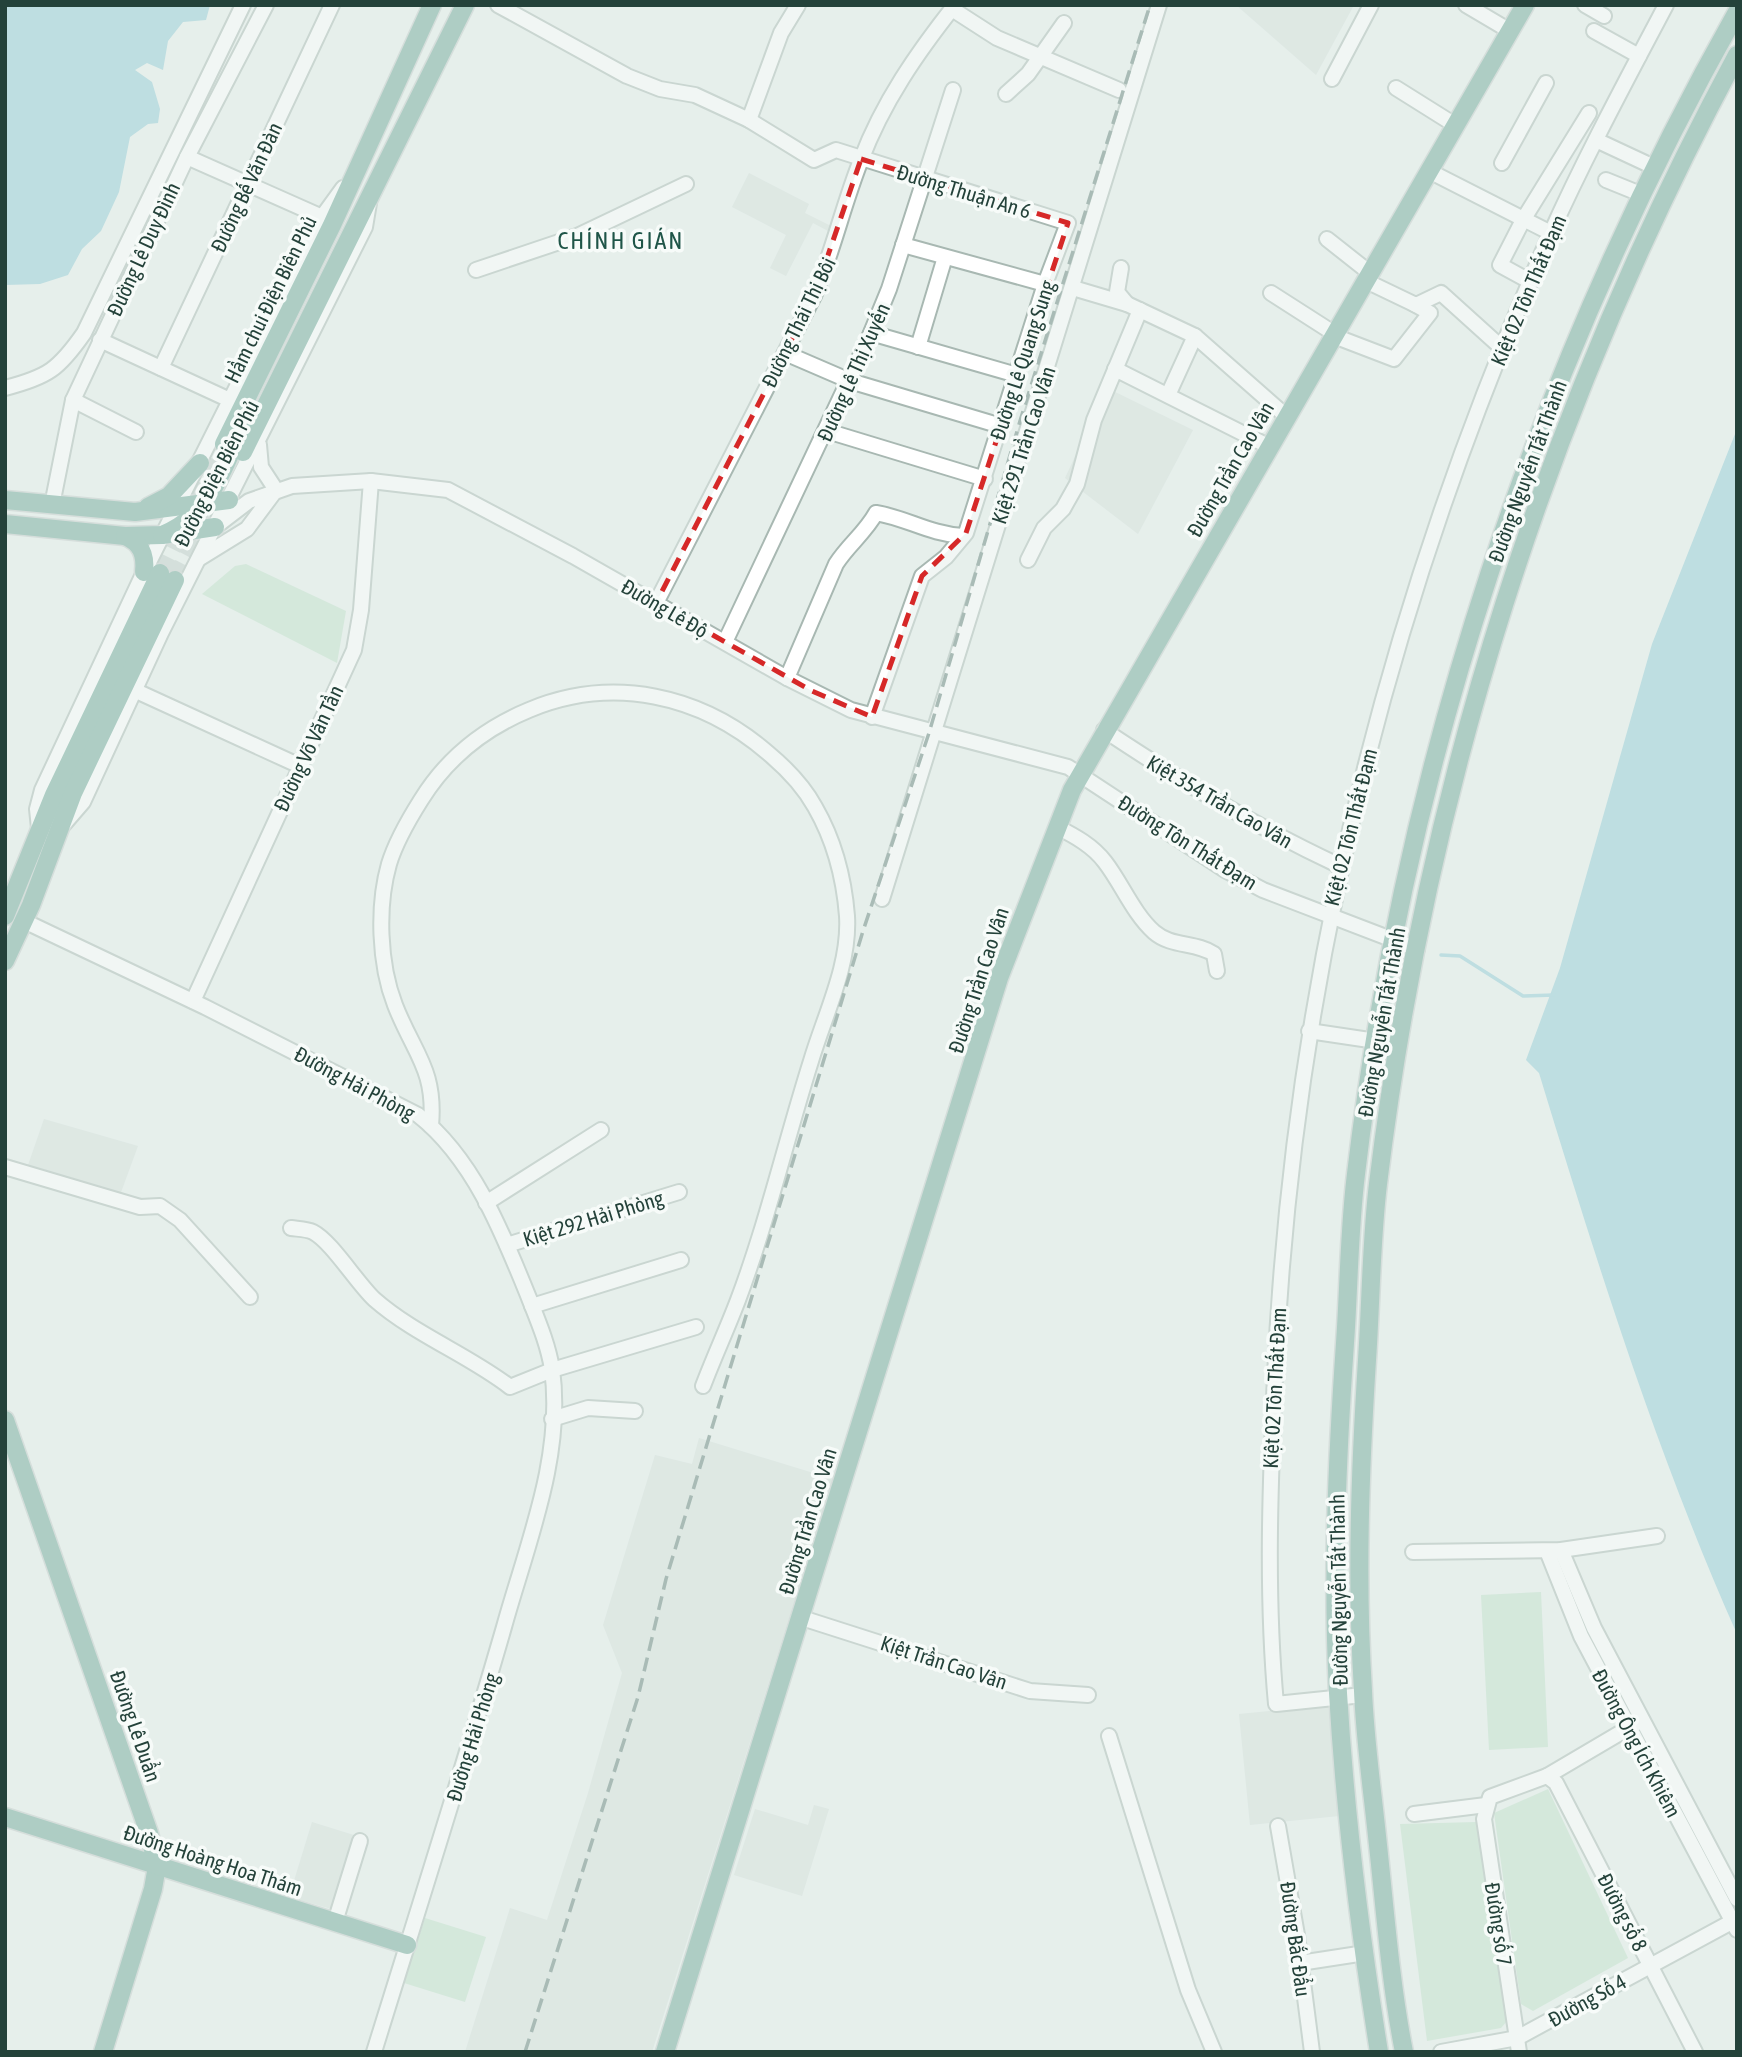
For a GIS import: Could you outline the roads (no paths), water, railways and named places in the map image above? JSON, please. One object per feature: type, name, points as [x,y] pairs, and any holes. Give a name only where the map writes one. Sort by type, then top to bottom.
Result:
[{"type":"main road","name":"Đường Điện Biên Phủ","points":[[353,173],[432,5]]},
{"type":"main road","name":"Đường Điện Biên Phủ","points":[[369,202],[465,5]]},
{"type":"main road","name":"Đường Trần Cao Vân","points":[[665,2052],[999,978],[1057,827],[1080,774],[1104,730],[1525,5]]},
{"type":"main road","name":"Đường Nguyễn Tất Thành","points":[[1377,2051],[1339,1699],[1335,1550],[1356,1175],[1392,941],[1445,720],[1492,565],[1537,438],[1605,271],[1737,12]]},
{"type":"main road","name":"Đường Nguyễn Tất Thành","points":[[1403,2048],[1363,1695],[1358,1500],[1377,1191],[1416,949],[1466,725],[1513,572],[1550,464],[1627,281],[1737,55]]},
{"type":"main road","name":"Hầm chui Điện Biên Phủ","points":[[224,444],[332,225],[353,173]]},
{"type":"main road","name":"Hầm chui Điện Biên Phủ","points":[[243,452],[369,202]]},
{"type":"main road","points":[[162,535],[191,520],[205,503],[344,227],[369,202]]},
{"type":"main road","points":[[1605,271],[1627,281]]},
{"type":"main road","points":[[135,512],[169,496],[200,463]]},
{"type":"main road","points":[[5,500],[135,512],[229,500]]},
{"type":"main road","points":[[5,524],[125,536],[162,535],[215,527]]},
{"type":"main road","points":[[125,536],[133,540],[160,575]]},
{"type":"main road","points":[[1492,565],[1513,572]]},
{"type":"main road","points":[[5,916],[39,828],[160,575]]},
{"type":"main road","points":[[60,830],[160,575]]},
{"type":"main road","name":"Đường Điện Biên Phủ","points":[[5,961],[60,830]]},
{"type":"main road","points":[[1345,1339],[1368,1338]]},
{"type":"main road","name":"Đường Lê Duẩn","points":[[5,1420],[142,1810],[158,1866]]},
{"type":"main road","name":"Đường Hoàng Hoa Thám","points":[[5,1817],[407,1945]]},
{"type":"main road","points":[[103,2052],[158,1866]]},
{"type":"main road","points":[[1377,2051],[1403,2048]]},
{"type":"street","points":[[5,388],[36,381],[49,373],[65,361],[84,333],[243,5]]},
{"type":"street","name":"Đường Lê Duy Đình","points":[[52,505],[73,400],[187,157],[266,5]]},
{"type":"street","name":"Đường Bế Văn Đàn","points":[[162,368],[332,5]]},
{"type":"street","points":[[498,5],[627,76],[660,89],[695,95],[750,120],[780,33],[797,5]]},
{"type":"street","name":"Kiệt 291 Trần Cao Vân","points":[[882,899],[1159,5]]},
{"type":"street","points":[[1332,79],[1371,5]]},
{"type":"street","points":[[1466,5],[1510,31]]},
{"type":"street","points":[[1585,5],[1604,16]]},
{"type":"street","name":"Kiệt 02 Tôn Thất Đạm","points":[[1339,1699],[1276,1704],[1271,1650],[1269,1494],[1283,1244],[1308,1031],[1329,916],[1385,688],[1476,412],[1551,233],[1666,5]]},
{"type":"street","points":[[953,7],[997,38],[1119,89]]},
{"type":"street","name":"Đường Thái Thị Bôi","points":[[656,603],[829,262],[861,159],[895,88],[953,7]]},
{"type":"street","points":[[1006,94],[1022,81],[1064,23]]},
{"type":"street","points":[[1594,31],[1639,56]]},
{"type":"street","points":[[1502,163],[1546,83]]},
{"type":"street","points":[[1396,88],[1455,125]]},
{"type":"street","name":"Đường Lê Thị Xuyến","points":[[725,642],[871,333],[926,179],[953,90]]},
{"type":"street","points":[[1531,282],[1500,265],[1523,220],[1588,113]]},
{"type":"street","name":"Đường Thuận An 6","points":[[750,120],[814,160],[836,150],[1068,223]]},
{"type":"street","points":[[1596,140],[1656,168]]},
{"type":"street","points":[[187,157],[322,217]]},
{"type":"street","points":[[1429,171],[1551,233]]},
{"type":"street","name":"Đường Điện Biên Phủ","points":[[160,575],[162,535],[232,401],[322,217],[353,173]]},
{"type":"street","points":[[1606,180],[1643,195]]},
{"type":"street","points":[[476,270],[577,236],[685,184]]},
{"type":"street","name":"Đường Điện Biên Phủ","points":[[60,830],[83,802],[199,558],[366,225],[369,202]]},
{"type":"street","name":"Đường Lê Quang Sung","points":[[872,717],[910,601],[922,576],[963,537],[985,479],[1045,284],[1068,223]]},
{"type":"street","points":[[1271,293],[1334,335],[1394,359],[1430,313],[1368,277],[1327,239]]},
{"type":"street","points":[[903,245],[1045,284]]},
{"type":"street","points":[[918,347],[945,257]]},
{"type":"street","points":[[1121,268],[1117,292],[1133,307]]},
{"type":"street","points":[[1073,288],[1133,307],[1195,336],[1287,417]]},
{"type":"street","points":[[1414,304],[1441,293],[1503,349]]},
{"type":"street","points":[[1028,560],[1044,528],[1056,519],[1073,492],[1094,420],[1115,369],[1133,307]]},
{"type":"street","points":[[871,333],[1017,375]]},
{"type":"street","points":[[1168,395],[1195,336]]},
{"type":"street","points":[[100,340],[232,401]]},
{"type":"street","points":[[785,353],[850,381],[1001,426]]},
{"type":"street","points":[[1115,369],[1270,447]]},
{"type":"street","points":[[73,400],[136,432]]},
{"type":"street","points":[[827,431],[985,479]]},
{"type":"street","points":[[199,558],[247,529],[276,490],[265,476],[258,457],[262,434]]},
{"type":"street","name":"Đường Lê Độ","points":[[215,527],[249,500],[276,490],[309,483],[371,481],[448,489],[787,678],[851,710],[934,734],[1068,767],[1080,774]]},
{"type":"street","name":"Đường Võ Văn Tần","points":[[193,1001],[354,650],[361,610],[371,481]]},
{"type":"street","name":"Đường Lê Độ","points":[[229,500],[249,500]]},
{"type":"street","points":[[787,678],[836,564],[844,551],[866,531],[876,513],[940,535],[963,537]]},
{"type":"street","points":[[134,691],[300,766]]},
{"type":"street","points":[[432,1126],[431,1083],[389,989],[382,919],[387,873],[398,842],[428,789],[452,759],[492,729],[540,706],[571,696],[622,693],[671,699],[708,712],[746,735],[780,764],[815,806],[833,847],[843,884],[847,947],[737,1303],[703,1387]]},
{"type":"street","name":"Kiệt 354 Trần Cao Vân","points":[[1104,730],[1195,791],[1266,832],[1340,866]]},
{"type":"street","name":"Đường Tôn Thất Đạm","points":[[1080,774],[1225,870],[1263,890],[1416,949]]},
{"type":"street","points":[[1057,827],[1089,846],[1104,861],[1155,933],[1168,941],[1205,948],[1214,954],[1217,971]]},
{"type":"street","name":"Đường Hải Phòng","points":[[24,920],[399,1103],[432,1126],[486,1203],[508,1245],[532,1306],[552,1370],[551,1448],[527,1550],[470,1748],[374,2052]]},
{"type":"street","points":[[1308,1031],[1376,1041]]},
{"type":"street","points":[[486,1203],[601,1129]]},
{"type":"street","points":[[5,1167],[140,1207],[160,1206],[180,1220],[250,1297]]},
{"type":"street","name":"Kiệt 292 Hải Phòng","points":[[508,1245],[679,1192]]},
{"type":"street","points":[[291,1228],[312,1231],[329,1244],[340,1262],[373,1298],[430,1338],[484,1367],[510,1387],[552,1370],[696,1328]]},
{"type":"street","points":[[532,1306],[681,1260]]},
{"type":"street","points":[[552,1419],[588,1408],[635,1411]]},
{"type":"street","points":[[1413,1552],[1554,1551],[1657,1535]]},
{"type":"street","name":"Đường Ông Ích Khiêm","points":[[1554,1551],[1581,1636],[1636,1723],[1737,1899]]},
{"type":"street","name":"Kiệt Trần Cao Vân","points":[[802,1618],[1030,1691],[1088,1695]]},
{"type":"street","points":[[1339,1699],[1363,1695]]},
{"type":"street","points":[[1414,1814],[1488,1801],[1547,1776],[1636,1723]]},
{"type":"street","name":"Đường Ông Ích Khiêm","points":[[1636,1723],[1735,1924]]},
{"type":"street","points":[[1109,1736],[1188,1990],[1214,2052]]},
{"type":"street","name":"Đường số 8","points":[[1547,1776],[1556,1783],[1650,1965],[1689,2050]]},
{"type":"street","name":"Đường số 7","points":[[1488,1801],[1484,1819],[1518,2045]]},
{"type":"street","name":"Đường Bắc Đẩu","points":[[1278,1826],[1312,2052]]},
{"type":"street","points":[[335,1922],[360,1841]]},
{"type":"street","name":"Đường Số 4","points":[[1441,2052],[1518,2045],[1650,1965],[1735,1924]]},
{"type":"street","points":[[1300,1963],[1365,1953]]},
{"type":"water","points":[[5,5],[210,5],[206,20],[183,22],[168,41],[163,70],[147,63],[135,70],[152,82],[160,109],[158,123],[148,124],[130,137],[119,192],[101,231],[82,249],[68,275],[40,284],[5,285]]},
{"type":"water","points":[[1737,429],[1737,1634],[1654,1427],[1539,1073],[1526,1060],[1560,968],[1652,644]]},
{"type":"waterway","points":[[1441,955],[1460,956],[1523,996],[1554,995]]},
{"type":"tunnel","points":[[160,573],[224,444]]},
{"type":"tunnel","points":[[175,580],[243,452]]},
{"type":"railway","points":[[525,2052],[638,1697],[666,1579],[863,931],[929,733],[1020,421],[1150,5]]},
{"type":"district","name":"CHÍNH GIÁN","points":[[621,240]]}]
